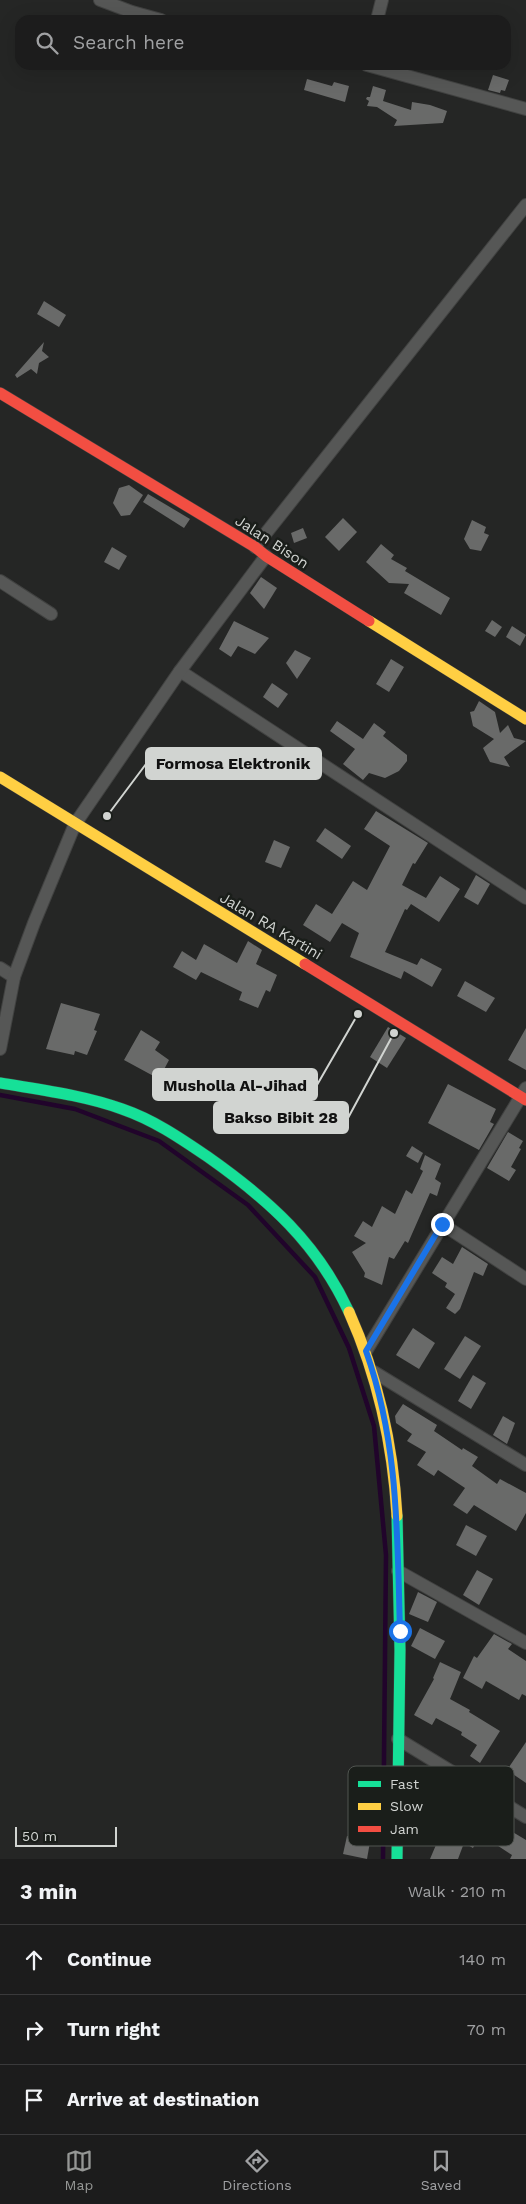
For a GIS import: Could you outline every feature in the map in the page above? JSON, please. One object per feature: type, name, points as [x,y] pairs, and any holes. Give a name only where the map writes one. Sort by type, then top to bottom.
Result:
[{"type":"street","points":[[100,0],[146,15]]},
{"type":"street","points":[[378,15],[382,0]]},
{"type":"street","points":[[385,70],[526,110]]},
{"type":"street","points":[[255,547],[526,204]]},
{"type":"street","name":"Jalan Bison","points":[[0,393],[255,547],[266,556],[526,719]]},
{"type":"street","points":[[0,1049],[14,977],[75,824],[180,671],[266,556]]},
{"type":"street","points":[[0,581],[51,614]]},
{"type":"street","points":[[180,671],[526,898]]},
{"type":"street","name":"Jalan RA Kartini","points":[[0,777],[524,1095]]},
{"type":"street","points":[[0,968],[14,977]]},
{"type":"street","points":[[0,1083],[99,1102],[141,1116],[168,1131],[250,1186],[289,1224],[317,1259],[339,1294],[374,1372],[392,1451],[397,1502],[400,1631],[398,1766]]},
{"type":"street","points":[[366,1351],[442,1224],[524,1095]]},
{"type":"street","points":[[442,1224],[526,1279]]},
{"type":"street","points":[[374,1372],[526,1466]]},
{"type":"street","points":[[398,1571],[526,1643]]},
{"type":"street","points":[[398,1739],[442,1766]]},
{"type":"street","points":[[514,1810],[526,1817]]},
{"type":"street","points":[[397,1846],[397,1859]]},
{"type":"building","points":[[493,75],[509,80],[505,91],[501,90],[500,93],[488,90]]},
{"type":"building","points":[[307,79],[332,86],[334,82],[349,86],[345,102],[304,90]]},
{"type":"building","points":[[373,86],[386,90],[383,101],[411,110],[412,102],[430,105],[447,111],[443,123],[394,126],[397,120],[377,107],[367,106],[369,101],[366,99],[370,97]]},
{"type":"building","points":[[44,301],[66,315],[59,327],[37,314]]},
{"type":"building","points":[[44,342],[42,351],[49,357],[39,363],[37,374],[31,369],[17,378],[15,375]]},
{"type":"building","points":[[129,485],[143,495],[130,515],[121,516],[113,503],[119,488]]},
{"type":"building","points":[[148,494],[190,519],[184,528],[143,502]]},
{"type":"building","points":[[343,518],[357,532],[339,551],[325,537]]},
{"type":"building","points":[[472,520],[486,527],[484,533],[489,535],[481,551],[470,549],[464,539]]},
{"type":"building","points":[[303,528],[307,538],[294,543],[291,533]]},
{"type":"building","points":[[381,544],[394,555],[391,559],[407,568],[405,571],[450,598],[441,615],[404,593],[409,584],[389,583],[366,562]]},
{"type":"building","points":[[112,547],[127,556],[119,570],[104,562]]},
{"type":"building","points":[[261,577],[277,588],[264,609],[250,593]]},
{"type":"building","points":[[492,620],[502,627],[495,637],[485,631]]},
{"type":"building","points":[[234,621],[269,638],[255,654],[238,646],[231,657],[219,649]]},
{"type":"building","points":[[512,626],[526,635],[520,646],[506,637]]},
{"type":"building","points":[[295,650],[311,658],[297,679],[286,663]]},
{"type":"building","points":[[391,659],[404,667],[389,692],[376,684]]},
{"type":"building","points":[[272,683],[288,694],[278,708],[263,697]]},
{"type":"building","points":[[479,701],[495,712],[500,733],[508,725],[514,738],[526,741],[504,757],[510,767],[490,762],[483,748],[494,739],[473,726],[470,712],[474,711]]},
{"type":"building","points":[[337,721],[363,739],[374,723],[386,732],[383,736],[407,755],[407,761],[399,771],[385,778],[369,773],[363,780],[343,764],[355,749],[330,731]]},
{"type":"building","points":[[376,811],[428,843],[415,864],[413,863],[402,885],[426,898],[440,876],[460,889],[439,922],[411,904],[407,910],[405,909],[385,952],[417,965],[421,958],[442,969],[432,987],[404,971],[401,979],[350,957],[359,933],[342,923],[330,942],[303,925],[316,904],[332,914],[353,881],[367,890],[390,846],[364,829]]},
{"type":"building","points":[[325,828],[351,846],[342,859],[316,841]]},
{"type":"building","points":[[274,840],[290,847],[281,868],[265,862]]},
{"type":"building","points":[[476,875],[490,884],[478,905],[464,897]]},
{"type":"building","points":[[248,941],[262,950],[256,964],[277,975],[270,992],[266,990],[258,1008],[239,1000],[242,992],[201,972],[196,980],[173,967],[182,951],[196,960],[204,944],[237,963]]},
{"type":"building","points":[[465,981],[495,998],[486,1012],[457,996]]},
{"type":"building","points":[[61,1003],[100,1014],[94,1030],[97,1031],[87,1055],[75,1051],[74,1055],[46,1049]]},
{"type":"building","points":[[388,1027],[406,1038],[387,1068],[370,1057]]},
{"type":"building","points":[[526,1028],[526,1070],[508,1060]]},
{"type":"building","points":[[141,1030],[160,1042],[155,1050],[169,1060],[159,1079],[124,1060]]},
{"type":"building","points":[[448,1084],[496,1109],[490,1122],[494,1124],[479,1150],[428,1123]]},
{"type":"building","points":[[508,1132],[523,1141],[519,1148],[521,1149],[511,1167],[516,1170],[509,1181],[487,1168]]},
{"type":"building","points":[[412,1146],[423,1153],[418,1163],[406,1156]]},
{"type":"building","points":[[425,1155],[441,1164],[435,1179],[441,1183],[437,1196],[430,1193],[408,1243],[405,1241],[394,1259],[389,1257],[382,1285],[364,1277],[365,1273],[352,1252],[366,1243],[354,1236],[363,1221],[372,1227],[382,1206],[395,1214],[406,1190],[412,1194],[423,1171],[420,1169]]},
{"type":"building","points":[[462,1247],[488,1264],[483,1276],[474,1272],[460,1309],[455,1314],[446,1308],[455,1294],[445,1287],[447,1283],[432,1273],[442,1257],[453,1264]]},
{"type":"building","points":[[413,1328],[435,1343],[419,1369],[396,1355]]},
{"type":"building","points":[[465,1336],[481,1346],[460,1379],[444,1369]]},
{"type":"building","points":[[473,1375],[486,1383],[471,1409],[458,1401]]},
{"type":"building","points":[[403,1404],[437,1425],[434,1431],[462,1450],[463,1448],[478,1457],[472,1466],[497,1484],[500,1479],[526,1493],[526,1513],[516,1531],[474,1505],[467,1514],[453,1505],[465,1488],[438,1470],[434,1476],[417,1465],[426,1452],[407,1441],[412,1434],[396,1423],[395,1416]]},
{"type":"building","points":[[503,1416],[515,1423],[507,1444],[493,1435]]},
{"type":"building","points":[[466,1525],[487,1536],[476,1556],[456,1545]]},
{"type":"building","points":[[477,1570],[493,1579],[479,1605],[463,1595]]},
{"type":"building","points":[[418,1592],[437,1602],[428,1622],[409,1614]]},
{"type":"building","points":[[420,1628],[445,1641],[435,1659],[411,1646]]},
{"type":"building","points":[[494,1634],[512,1644],[508,1649],[526,1661],[526,1696],[522,1694],[519,1700],[486,1681],[482,1689],[463,1678],[474,1656],[477,1658]]},
{"type":"building","points":[[440,1662],[461,1672],[450,1699],[470,1710],[469,1712],[500,1731],[480,1763],[470,1756],[477,1745],[461,1735],[462,1732],[436,1718],[432,1725],[414,1715],[434,1679]]},
{"type":"building","points":[[526,1742],[526,1783],[514,1775],[514,1766],[510,1766]]},
{"type":"building","points":[[514,1833],[526,1840],[526,1859],[510,1859],[512,1855],[498,1846],[514,1846]]},
{"type":"building","points":[[347,1836],[348,1846],[369,1846],[367,1859],[343,1854]]},
{"type":"building","points":[[436,1846],[463,1846],[458,1859],[430,1859]]},
{"type":"waterway","points":[[0,1095],[75,1109],[159,1141],[248,1205],[315,1277],[349,1348],[374,1426],[386,1555],[384,1766]]},
{"type":"waterway","points":[[383,1846],[383,1859]]},
{"type":"traffic: fast","points":[[0,1083],[62,1093],[107,1104],[145,1118],[187,1143],[230,1173],[271,1207],[289,1225],[322,1265],[349,1312]]},
{"type":"traffic: fast","points":[[397,1516],[400,1650],[398,1766]]},
{"type":"traffic: fast","points":[[397,1846],[397,1859]]},
{"type":"traffic: slow","points":[[369,621],[526,719]]},
{"type":"traffic: slow","points":[[0,777],[305,964]]},
{"type":"traffic: slow","points":[[349,1312],[368,1361],[382,1411],[392,1463],[397,1516]]},
{"type":"traffic: jam","points":[[0,393],[255,547],[266,556],[369,621]]},
{"type":"traffic: jam","points":[[305,964],[526,1100]]},
{"type":"place","name":"Formosa Elektronik","points":[[107,816]]},
{"type":"place","name":"Musholla Al-Jihad","points":[[358,1014]]},
{"type":"place","name":"Bakso Bibit 28","points":[[394,1033]]},
{"type":"route","points":[[400,1631],[397,1502],[392,1451],[374,1372],[366,1351],[442,1224]]}]
